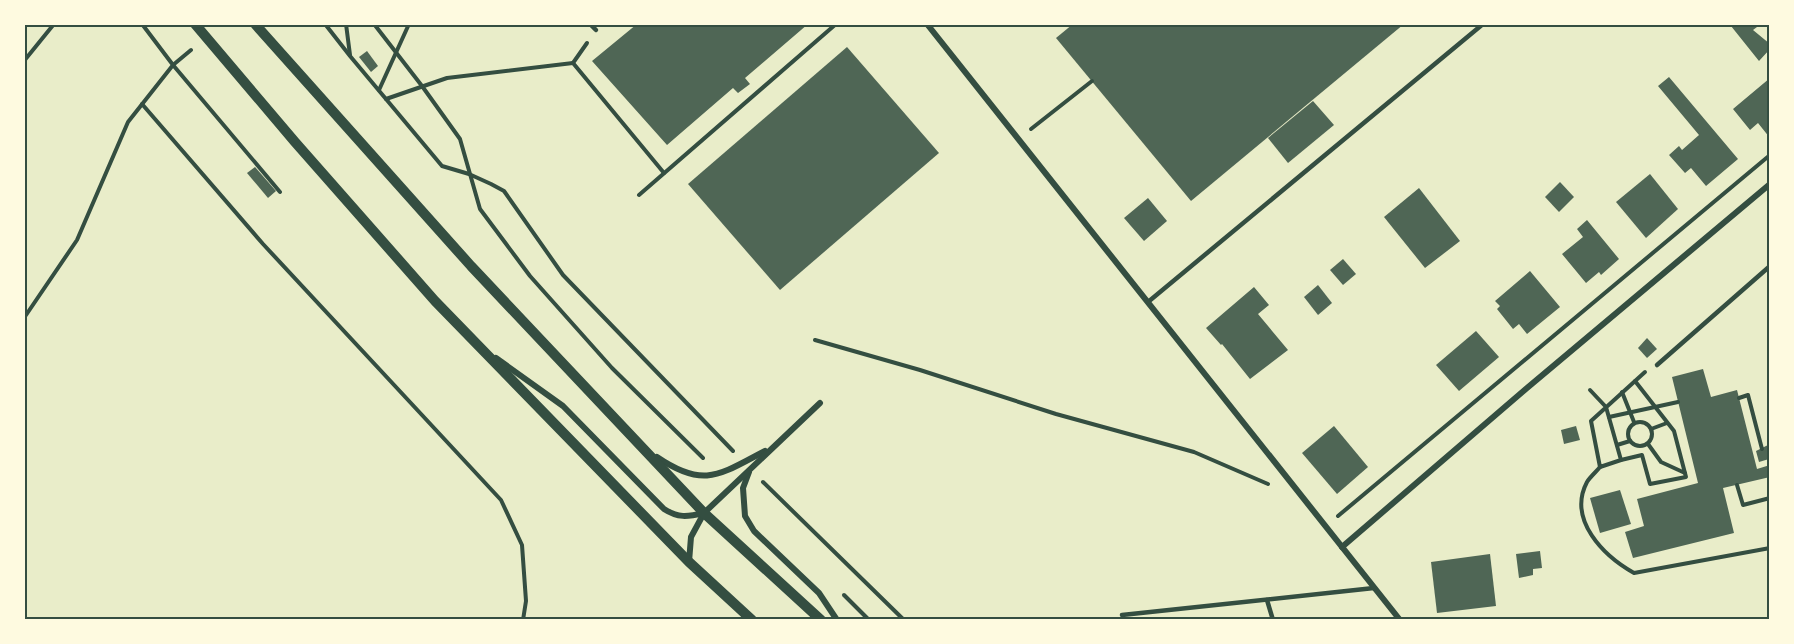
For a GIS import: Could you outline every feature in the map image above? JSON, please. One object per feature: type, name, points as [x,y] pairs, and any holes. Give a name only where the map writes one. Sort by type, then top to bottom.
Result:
[{"type":"street","points":[[195,24],[435,301],[689,562],[752,620]]},
{"type":"street","points":[[255,24],[471,266],[704,513],[821,620]]},
{"type":"street","points":[[927,24],[1400,620]]},
{"type":"street","points":[[1342,547],[1770,184]]},
{"type":"street","points":[[479,345],[563,406],[664,509],[676,516],[689,517],[704,513]]},
{"type":"street","points":[[689,562],[690,537],[704,513],[820,403]]},
{"type":"street","points":[[644,449],[676,470],[701,478],[729,471],[774,447]]},
{"type":"street","points":[[750,469],[743,488],[745,516],[754,531],[819,593],[837,620]]},
{"type":"lane","points":[[590,24],[596,30]]},
{"type":"lane","points":[[1148,302],[1483,24]]},
{"type":"lane","points":[[1657,365],[1770,266]]},
{"type":"lane","points":[[1122,615],[1374,588]]},
{"type":"lane","points":[[1267,600],[1273,620]]},
{"type":"path","points":[[24,61],[54,24]]},
{"type":"path","points":[[142,24],[173,65],[280,192]]},
{"type":"path","points":[[326,24],[442,166],[469,174],[504,191],[563,275],[744,462]]},
{"type":"path","points":[[346,24],[350,56]]},
{"type":"path","points":[[374,24],[460,139],[480,209],[530,276],[612,368],[719,473]]},
{"type":"path","points":[[379,90],[409,24]]},
{"type":"path","points":[[639,195],[836,24]]},
{"type":"path","points":[[386,99],[447,78],[573,63],[596,30]]},
{"type":"path","points":[[24,318],[77,240],[128,122],[173,65],[206,37]]},
{"type":"path","points":[[573,63],[664,173]]},
{"type":"path","points":[[1018,139],[1092,81]]},
{"type":"path","points":[[142,104],[263,244],[501,500],[522,545],[526,601],[523,620]]},
{"type":"path","points":[[815,340],[920,370],[1056,414],[1194,452],[1304,500]]},
{"type":"path","points":[[1599,467],[1591,421],[1647,370]]},
{"type":"path","points":[[1635,381],[1674,431],[1686,477],[1650,484],[1639,446]]},
{"type":"path","points":[[1590,390],[1606,407],[1621,460]]},
{"type":"path","points":[[1622,393],[1634,422]]},
{"type":"path","points":[[1739,398],[1748,394],[1762,449]]},
{"type":"path","points":[[1609,417],[1678,402]]},
{"type":"path","points":[[1634,422],[1645,423],[1651,429],[1652,439],[1648,444],[1639,446],[1630,441],[1628,430],[1634,422]]},
{"type":"path","points":[[1651,429],[1667,423]]},
{"type":"path","points":[[1617,445],[1630,441]]},
{"type":"path","points":[[1648,444],[1661,462],[1685,473]]},
{"type":"path","points":[[1642,455],[1599,467],[1587,482],[1582,503],[1588,529],[1601,548],[1620,565],[1634,573],[1770,548]]},
{"type":"path","points":[[750,469],[904,620]]},
{"type":"path","points":[[1737,484],[1743,505],[1770,498]]},
{"type":"path","points":[[838,590],[869,620]]},
{"type":"building","points":[[637,24],[808,24],[745,78],[750,84],[738,93],[733,88],[667,145],[592,61]]},
{"type":"building","points":[[1073,24],[1404,24],[1191,201],[1056,38]]},
{"type":"building","points":[[1733,24],[1761,24],[1753,30],[1770,44],[1770,49],[1759,61],[1731,26]]},
{"type":"building","points":[[847,47],[939,153],[780,290],[688,184]]},
{"type":"building","points":[[367,51],[378,66],[371,72],[359,57]]},
{"type":"building","points":[[1669,77],[1738,159],[1706,186],[1691,168],[1685,173],[1669,155],[1679,146],[1682,150],[1699,135],[1658,86]]},
{"type":"building","points":[[1770,78],[1770,138],[1758,123],[1750,130],[1733,109]]},
{"type":"building","points":[[1313,101],[1334,125],[1288,163],[1268,138]]},
{"type":"building","points":[[255,167],[276,191],[268,198],[247,173]]},
{"type":"building","points":[[1650,174],[1678,209],[1646,238],[1616,202]]},
{"type":"building","points":[[1560,182],[1574,197],[1559,212],[1545,197]]},
{"type":"building","points":[[1419,188],[1460,241],[1425,268],[1384,217]]},
{"type":"building","points":[[1148,198],[1167,221],[1144,241],[1124,218]]},
{"type":"building","points":[[1587,220],[1619,259],[1601,275],[1599,272],[1586,283],[1562,254],[1583,237],[1577,229]]},
{"type":"building","points":[[1343,259],[1356,274],[1343,285],[1330,270]]},
{"type":"building","points":[[1530,271],[1560,307],[1527,334],[1519,324],[1513,329],[1497,309],[1500,306],[1495,301]]},
{"type":"building","points":[[1318,285],[1332,303],[1318,315],[1304,297]]},
{"type":"building","points":[[1254,287],[1269,305],[1258,314],[1288,350],[1250,379],[1206,328]]},
{"type":"building","points":[[1476,331],[1499,357],[1459,391],[1436,365]]},
{"type":"building","points":[[1647,338],[1657,349],[1647,358],[1638,348]]},
{"type":"building","points":[[1703,369],[1711,397],[1737,390],[1757,469],[1770,465],[1770,477],[1723,488],[1734,533],[1633,558],[1625,532],[1644,526],[1637,499],[1698,483],[1672,377]]},
{"type":"building","points":[[1334,426],[1368,467],[1337,494],[1302,453]]},
{"type":"building","points":[[1576,426],[1580,440],[1564,444],[1561,430]]},
{"type":"building","points":[[1770,444],[1769,459],[1759,462],[1756,451]]},
{"type":"building","points":[[1620,490],[1631,524],[1600,533],[1590,498]]},
{"type":"building","points":[[1540,551],[1542,568],[1533,569],[1533,575],[1519,578],[1516,554]]},
{"type":"building","points":[[1490,554],[1496,606],[1437,613],[1431,562]]}]
